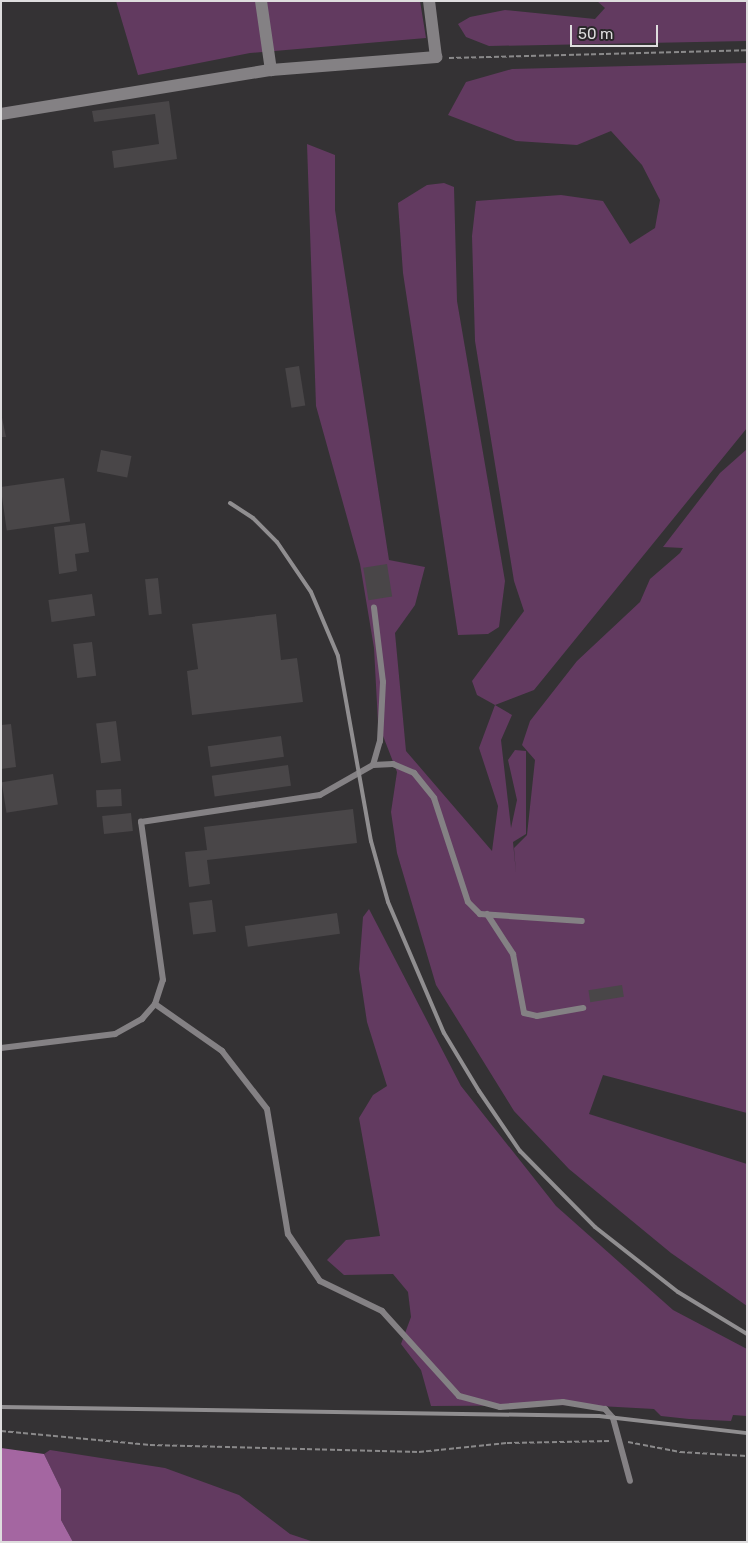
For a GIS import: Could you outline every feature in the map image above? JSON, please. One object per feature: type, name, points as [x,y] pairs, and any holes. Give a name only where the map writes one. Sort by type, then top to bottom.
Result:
[{"type":"street","points":[[261,1],[271,70]]},
{"type":"street","points":[[1,114],[271,70],[436,58],[429,1]]},
{"type":"lane","points":[[373,765],[380,741],[383,682],[374,608]]},
{"type":"lane","points":[[1,1048],[115,1034],[142,1019],[155,1004],[163,980],[141,822],[320,795],[373,765],[393,764],[414,773],[434,798],[468,902],[480,914],[582,921]]},
{"type":"lane","points":[[487,914],[513,954],[524,1013],[537,1016],[583,1008]]},
{"type":"lane","points":[[155,1004],[222,1051],[267,1109],[288,1234],[320,1281],[382,1311],[459,1396],[500,1407],[563,1402],[605,1409],[613,1418],[630,1481]]},
{"type":"path","points":[[436,58],[747,50]]},
{"type":"path","points":[[1,1432],[150,1445],[409,1451],[507,1443],[620,1442],[680,1452],[747,1456]]},
{"type":"shaded area","points":[[116,1],[420,1],[426,38],[250,53],[138,75]]},
{"type":"shaded area","points":[[597,1],[747,1],[747,41],[489,46],[466,37],[458,24],[470,17],[505,10],[595,19],[605,8]]},
{"type":"shaded area","points":[[747,63],[747,428],[534,690],[495,705],[477,695],[472,681],[524,611],[514,581],[475,341],[472,236],[476,201],[561,195],[603,201],[630,244],[655,228],[660,200],[642,165],[611,131],[577,145],[516,141],[448,115],[466,82],[512,69]]},
{"type":"shaded area","points":[[307,144],[335,155],[335,210],[389,560],[425,567],[415,605],[395,633],[406,751],[492,851],[498,806],[479,748],[495,705],[512,715],[501,740],[511,828],[517,800],[508,760],[515,750],[526,751],[526,834],[513,842],[516,873],[514,848],[527,835],[535,760],[522,745],[530,721],[577,661],[640,602],[650,579],[680,553],[683,548],[663,547],[720,473],[747,449],[747,1113],[603,1075],[589,1114],[747,1164],[747,1306],[671,1253],[569,1169],[514,1111],[436,985],[397,853],[391,812],[397,772],[378,723],[374,648],[360,564],[316,406]]},
{"type":"shaded area","points":[[444,183],[454,187],[457,301],[505,581],[499,627],[488,634],[458,635],[403,273],[398,203],[427,185]]},
{"type":"shaded area","points":[[369,909],[461,1086],[556,1206],[673,1310],[747,1349],[747,1416],[733,1415],[731,1421],[689,1419],[661,1416],[654,1409],[581,1405],[431,1406],[421,1370],[401,1344],[411,1317],[408,1292],[393,1274],[344,1275],[327,1260],[346,1240],[380,1236],[359,1118],[373,1095],[387,1086],[367,1022],[359,969],[363,917]]},
{"type":"shaded area","points":[[1,1448],[44,1454],[61,1489],[61,1520],[73,1542],[1,1542]]},
{"type":"shaded area","points":[[50,1450],[165,1468],[239,1495],[290,1534],[314,1542],[73,1542],[61,1520],[61,1489],[44,1454]]},
{"type":"building","points":[[169,101],[177,159],[114,168],[112,151],[159,144],[155,114],[94,122],[92,111]]},
{"type":"building","points":[[299,366],[305,406],[291,408],[285,368]]},
{"type":"building","points":[[1,413],[6,437],[1,437]]},
{"type":"building","points":[[101,450],[131,456],[127,478],[97,472]]},
{"type":"building","points":[[64,478],[70,522],[7,530],[1,487]]},
{"type":"building","points":[[85,523],[89,552],[75,554],[77,571],[59,574],[54,527]]},
{"type":"building","points":[[387,564],[392,597],[368,600],[363,568]]},
{"type":"building","points":[[158,578],[162,614],[149,615],[145,579]]},
{"type":"building","points":[[92,594],[95,616],[51,622],[48,600]]},
{"type":"building","points":[[276,614],[281,660],[297,658],[303,702],[192,715],[187,671],[198,669],[192,624]]},
{"type":"building","points":[[92,642],[96,676],[77,678],[73,644]]},
{"type":"building","points":[[116,721],[121,761],[101,763],[96,723]]},
{"type":"building","points":[[11,724],[16,767],[1,769],[1,725]]},
{"type":"building","points":[[281,736],[284,757],[211,767],[208,746]]},
{"type":"building","points":[[288,765],[291,786],[215,797],[212,776]]},
{"type":"building","points":[[53,774],[58,805],[6,813],[2,782]]},
{"type":"building","points":[[121,789],[122,806],[97,807],[96,790]]},
{"type":"building","points":[[353,809],[357,843],[207,860],[210,884],[189,887],[185,852],[207,850],[204,827]]},
{"type":"building","points":[[131,813],[133,831],[104,834],[102,816]]},
{"type":"building","points":[[212,900],[216,932],[193,935],[189,903]]},
{"type":"building","points":[[337,913],[340,934],[248,947],[245,926]]},
{"type":"building","points":[[622,985],[624,997],[590,1002],[588,990]]},
{"type":"railway","points":[[230,503],[253,518],[277,542],[311,592],[338,656],[371,841],[388,902],[444,1033],[479,1091],[520,1151],[595,1227],[678,1292],[747,1334]]},
{"type":"railway","points":[[1,1407],[599,1416],[747,1433]]}]
